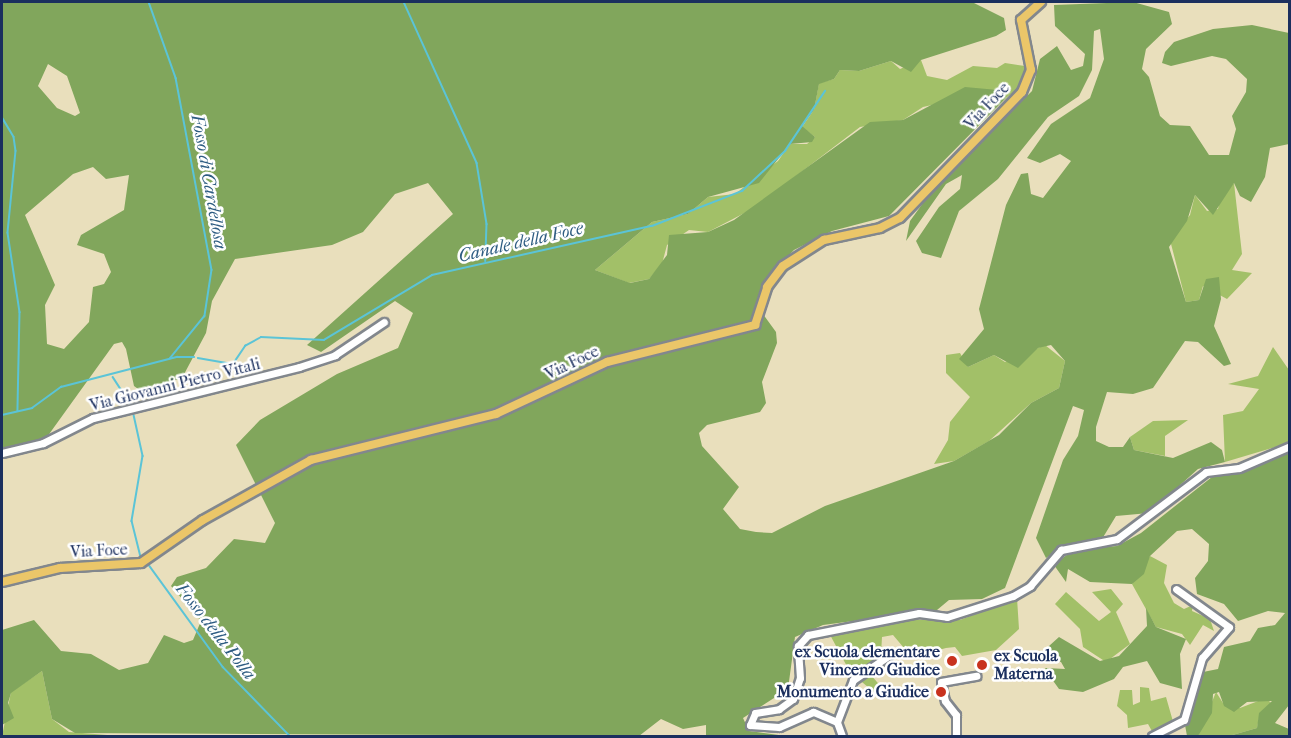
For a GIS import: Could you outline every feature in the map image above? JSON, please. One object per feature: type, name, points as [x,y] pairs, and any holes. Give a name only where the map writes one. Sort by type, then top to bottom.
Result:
[{"type":"main road","name":"Via Foce","points":[[2,582],[60,568],[141,563],[203,520],[311,460],[496,414],[607,362],[748,329],[761,318],[767,287],[783,266],[824,240],[880,228],[900,218],[1015,100],[1030,70],[1020,29],[1024,15],[1041,2]]},
{"type":"street","name":"Via Giovanni Pietro Vitali","points":[[2,453],[43,443],[93,418],[170,403],[335,355],[384,322]]},
{"type":"street","points":[[837,722],[813,712],[779,727],[750,725],[755,713],[779,709],[793,699],[800,678],[798,646],[808,634],[919,614],[947,617],[1013,596],[1030,586],[1061,550],[1117,539],[1206,472],[1239,468],[1290,446]]},
{"type":"street","points":[[1152,736],[1182,723],[1195,690],[1202,658],[1226,632],[1229,622],[1206,615],[1176,589]]},
{"type":"street","points":[[842,736],[837,722],[853,680],[888,656]]},
{"type":"street","points":[[956,736],[956,715],[945,701],[941,682],[976,676]]},
{"type":"green space","points":[[2,2],[972,2],[1004,18],[1006,30],[996,36],[921,60],[911,72],[891,61],[859,71],[840,70],[834,79],[819,84],[814,110],[802,126],[815,137],[812,142],[790,144],[759,183],[708,197],[688,214],[652,222],[595,270],[630,283],[649,279],[667,255],[669,235],[708,232],[734,220],[870,122],[903,120],[965,87],[998,90],[1006,98],[889,216],[832,231],[794,250],[771,273],[757,306],[776,332],[777,343],[762,382],[766,403],[760,412],[707,425],[699,433],[702,446],[739,487],[723,509],[740,529],[772,533],[825,506],[954,461],[999,435],[1031,403],[1059,388],[1065,361],[1051,345],[1038,348],[1018,368],[994,355],[968,367],[959,359],[984,329],[979,309],[1006,205],[1021,174],[1028,173],[1031,194],[1043,198],[1071,161],[1060,154],[1040,163],[1027,158],[1051,124],[1090,98],[1104,59],[1100,29],[1094,31],[1092,70],[1079,96],[1048,117],[998,179],[959,211],[941,258],[922,253],[916,241],[939,207],[960,189],[962,175],[946,184],[906,241],[910,221],[931,192],[1032,91],[1040,59],[1057,46],[1071,70],[1083,66],[1085,54],[1055,26],[1054,5],[1133,2],[1169,12],[1172,24],[1146,49],[1142,69],[1149,77],[1160,116],[1170,125],[1190,126],[1209,155],[1229,155],[1236,129],[1232,116],[1246,92],[1247,79],[1226,59],[1212,56],[1171,66],[1162,63],[1165,52],[1174,42],[1213,29],[1252,25],[1289,33],[1289,144],[1270,148],[1265,177],[1251,202],[1240,196],[1234,183],[1213,215],[1195,195],[1187,221],[1169,247],[1186,302],[1199,300],[1206,279],[1219,277],[1221,299],[1214,326],[1231,364],[1224,366],[1198,342],[1185,341],[1153,388],[1133,394],[1107,392],[1096,427],[1096,441],[1109,447],[1123,447],[1130,437],[1134,450],[1173,458],[1211,442],[1222,450],[1225,462],[1198,469],[1149,513],[1116,516],[1102,539],[1067,544],[1046,558],[1036,538],[1063,460],[1078,436],[1084,410],[1073,406],[1005,588],[982,599],[949,600],[937,610],[823,625],[795,637],[788,689],[743,718],[749,731],[786,736],[706,736],[706,725],[683,729],[661,719],[639,736],[75,733],[52,719],[42,671],[11,693],[8,703],[14,718],[2,725],[2,630],[34,620],[61,651],[91,654],[119,670],[148,663],[164,635],[184,643],[193,640],[201,621],[171,586],[177,577],[206,568],[234,539],[265,543],[275,523],[236,445],[260,420],[337,374],[398,348],[413,313],[395,301],[321,352],[307,345],[453,214],[428,183],[395,194],[363,232],[332,245],[235,259],[212,301],[206,333],[182,378],[141,391],[134,386],[126,349],[122,342],[114,344],[47,437],[2,451]],"holes":[[[48,64],[67,76],[80,113],[75,116],[57,108],[38,86]],[[93,167],[106,179],[129,175],[124,210],[81,235],[77,245],[104,254],[111,272],[104,284],[93,287],[89,322],[64,349],[47,344],[45,305],[55,285],[25,215],[73,174]]]},
{"type":"green space","points":[[921,60],[927,76],[947,80],[973,66],[997,68],[1005,63],[1025,66],[1026,71],[1020,87],[1006,98],[998,90],[923,107],[903,120],[860,127],[754,208],[708,232],[689,230],[667,245],[662,264],[649,279],[629,283],[595,270],[652,222],[688,214],[708,197],[735,194],[778,161],[790,144],[807,144],[815,137],[802,127],[814,110],[819,83],[834,79],[840,70],[859,71],[891,61],[900,69]]},
{"type":"green space","points":[[1234,183],[1242,254],[1232,270],[1252,273],[1227,299],[1203,286],[1199,300],[1186,302],[1170,240],[1190,215],[1195,195],[1207,211],[1218,209],[1221,195]]},
{"type":"green space","points":[[1045,345],[1065,361],[1059,388],[1031,403],[989,441],[954,461],[934,464],[948,440],[950,422],[970,397],[946,373],[946,355],[960,353],[968,367],[994,355],[1005,362]]},
{"type":"green space","points":[[1273,347],[1289,370],[1289,443],[1225,462],[1223,415],[1243,411],[1259,389],[1228,384],[1258,376]]},
{"type":"green space","points":[[1188,420],[1165,436],[1165,456],[1134,450],[1130,437],[1153,421]]},
{"type":"green space","points":[[1289,452],[1289,705],[1275,723],[1289,729],[1289,736],[1229,736],[1257,728],[1259,713],[1272,701],[1247,702],[1234,712],[1224,706],[1219,692],[1213,694],[1212,713],[1198,736],[1187,736],[1185,725],[1203,672],[1218,669],[1224,647],[1250,641],[1258,628],[1275,625],[1285,613],[1268,611],[1238,621],[1224,604],[1197,594],[1195,578],[1208,561],[1209,544],[1192,529],[1177,531],[1150,556],[1144,574],[1132,584],[1090,582],[1068,569],[1066,582],[1054,565],[1073,550],[1117,546],[1141,533],[1217,473],[1234,474]]},
{"type":"green space","points":[[1150,556],[1167,565],[1164,583],[1174,603],[1184,609],[1193,605],[1192,611],[1210,619],[1214,631],[1203,625],[1190,645],[1182,634],[1156,627],[1132,584]]},
{"type":"green space","points":[[1111,589],[1123,604],[1116,612],[1130,644],[1106,662],[1083,647],[1080,629],[1055,604],[1066,592],[1099,621],[1111,612],[1092,592]]},
{"type":"green space","points":[[1017,598],[1019,629],[996,650],[962,656],[955,647],[917,656],[913,646],[904,648],[893,635],[882,637],[881,655],[866,669],[882,688],[875,693],[850,672],[829,633],[898,620],[960,620]]},
{"type":"green space","points":[[1146,608],[1156,627],[1186,639],[1180,654],[1182,689],[1160,683],[1147,661],[1123,667],[1114,679],[1083,692],[1059,689],[1049,675],[1029,679],[1046,668],[1065,669],[1061,662],[1039,655],[1059,637],[1100,661],[1119,656],[1147,626]]},
{"type":"green space","points":[[42,671],[52,719],[69,732],[120,736],[2,736],[11,692]]},
{"type":"green space","points":[[1140,687],[1149,688],[1151,701],[1166,697],[1174,725],[1153,733],[1148,724],[1128,728],[1127,715],[1117,706],[1120,690],[1132,690],[1133,705],[1140,702]]},
{"type":"green space","points":[[1216,692],[1223,703],[1240,708],[1266,698],[1272,704],[1260,713],[1257,728],[1229,736],[1198,736]]},
{"type":"waterway","name":"Fosso di Cardellosa","points":[[149,2],[176,78],[212,270],[205,316],[170,359]]},
{"type":"waterway","points":[[404,2],[477,163],[487,224],[486,261]]},
{"type":"waterway","name":"Canale della Foce","points":[[198,358],[233,364],[245,346],[261,337],[324,340],[432,275],[652,226],[742,191],[785,151],[825,91]]},
{"type":"waterway","points":[[2,117],[14,137],[16,151],[8,233],[20,312],[18,411]]},
{"type":"waterway","name":"Canale della Foce","points":[[2,415],[32,408],[61,387],[177,357],[194,357]]},
{"type":"waterway","name":"Fosso della Polla","points":[[113,377],[131,405]]},
{"type":"waterway","name":"Fosso della Polla","points":[[134,415],[143,456],[132,521],[141,557]]},
{"type":"waterway","name":"Fosso della Polla","points":[[149,565],[223,667],[290,736]]},
{"type":"place","name":"ex Scuola elementare Vincenzo Giudice","points":[[952,661]]},
{"type":"place","name":"ex Scuola Materna","points":[[982,665]]},
{"type":"place","name":"Monumento a Giudice","points":[[941,692]]}]
